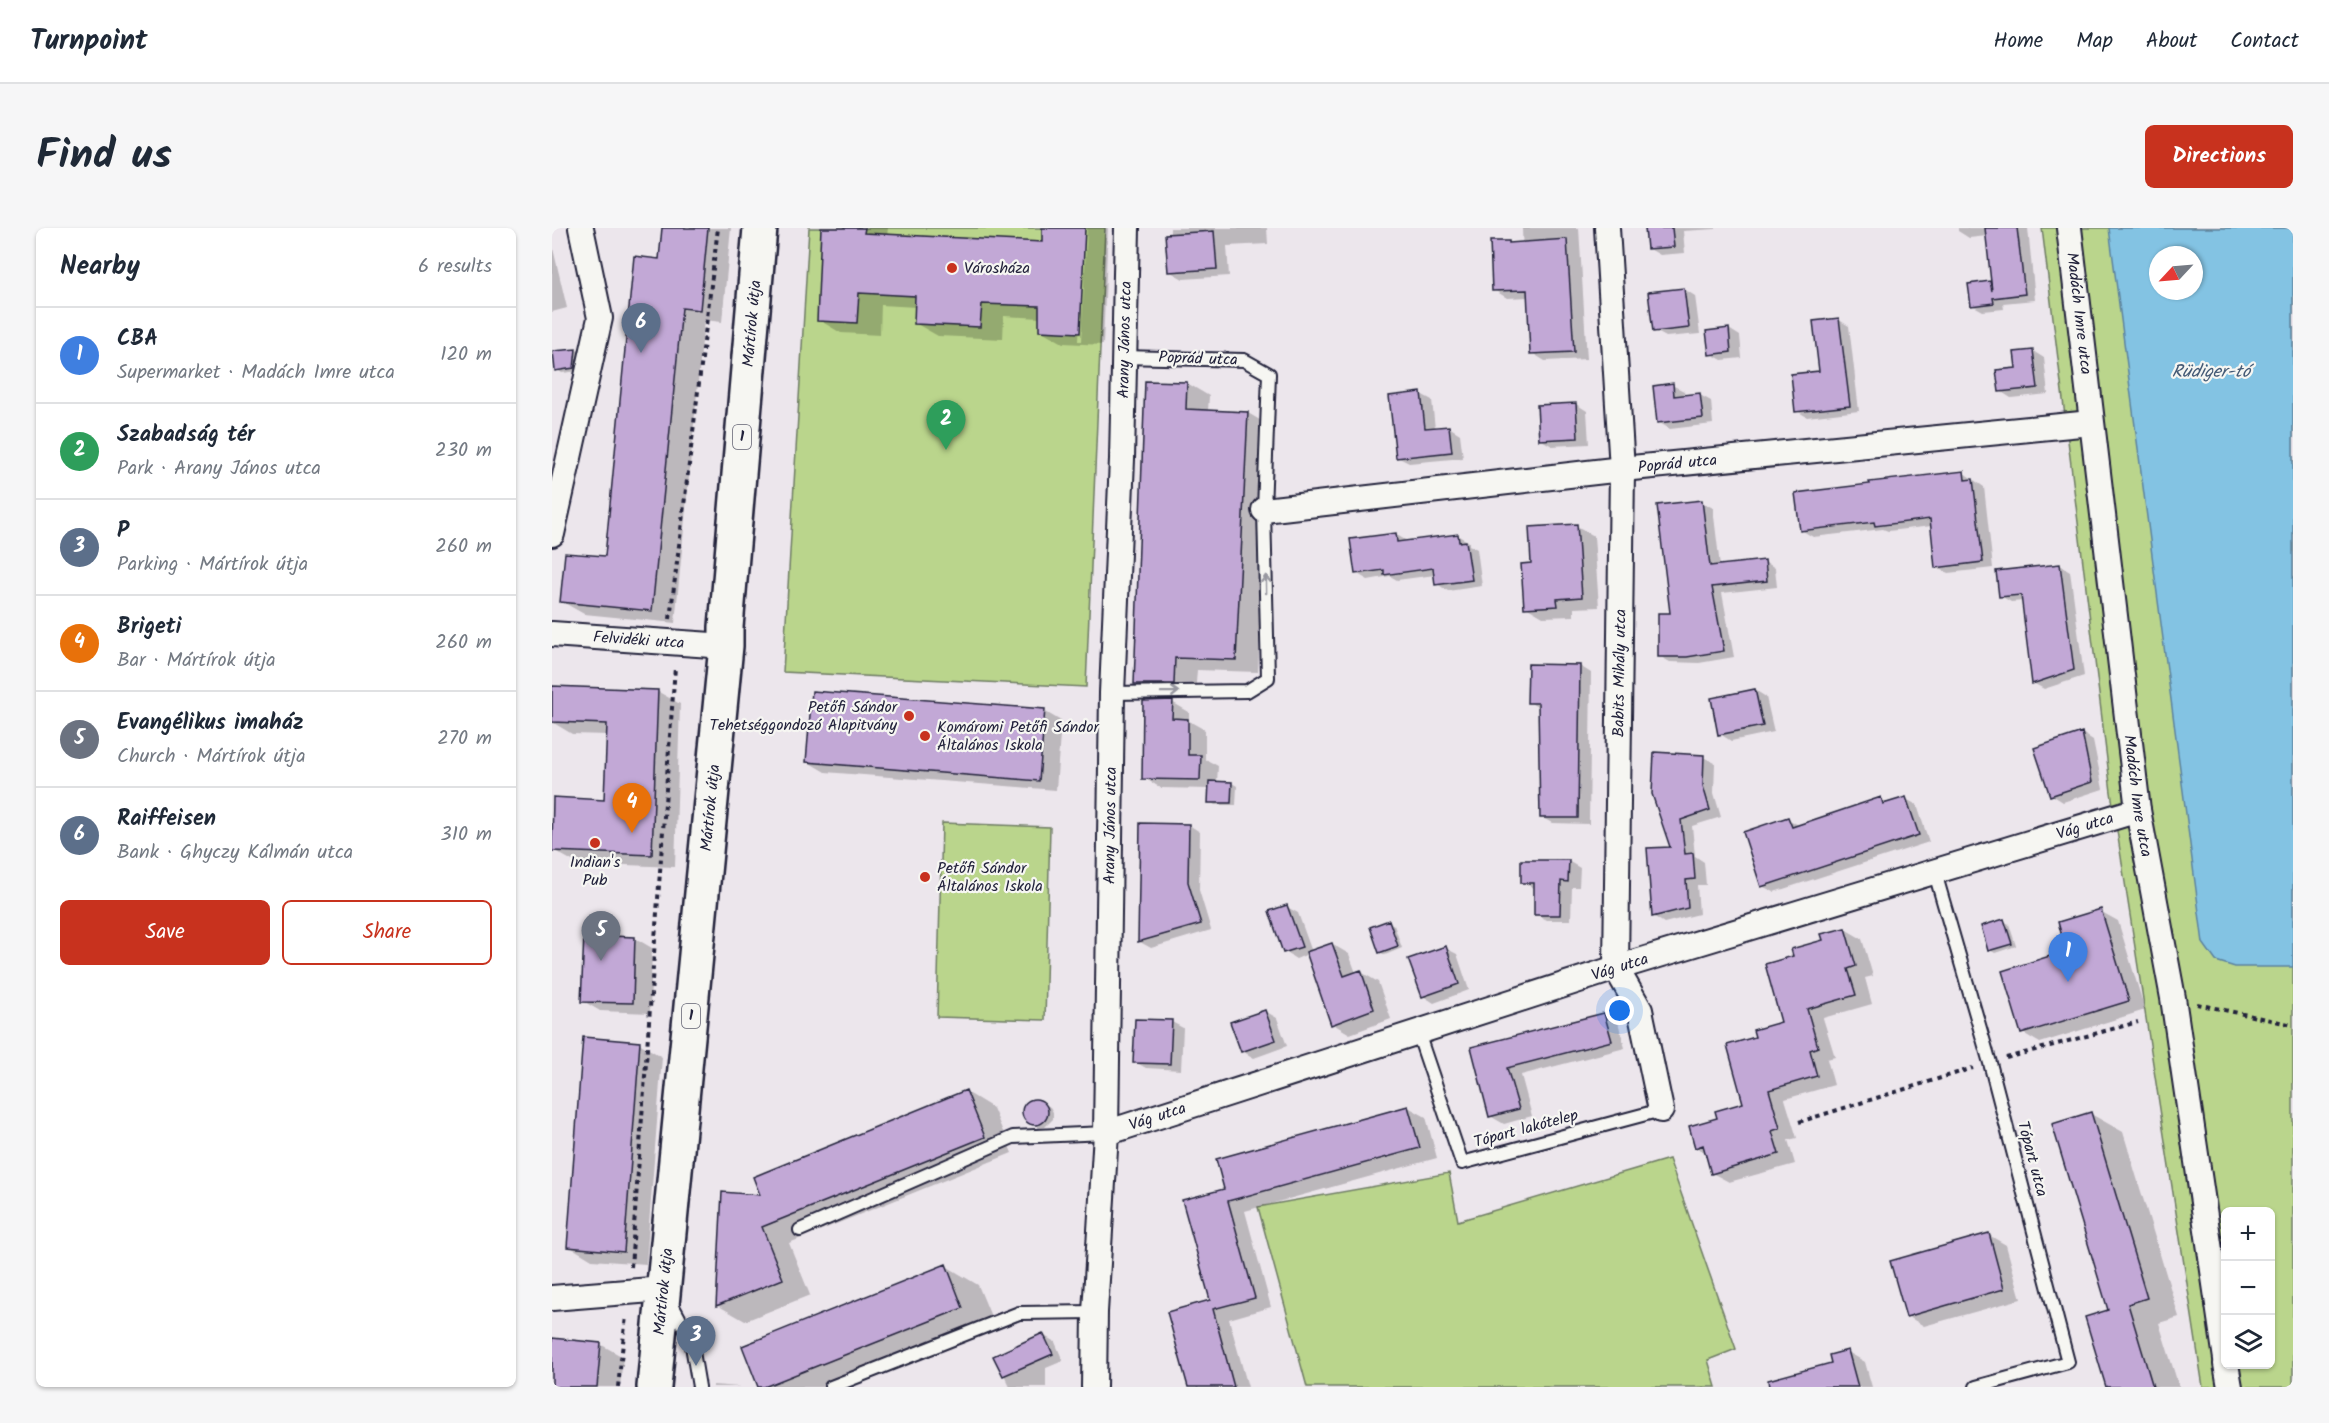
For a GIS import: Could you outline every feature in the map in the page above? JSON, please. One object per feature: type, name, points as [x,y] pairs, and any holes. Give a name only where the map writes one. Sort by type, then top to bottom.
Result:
[{"type":"main road","name":"Mártírok útja","points":[[654,1387],[726,646],[760,228]]},
{"type":"street","points":[[552,534],[600,318],[581,228]]},
{"type":"street","name":"Arany János utca","points":[[1094,1387],[1095,1312],[1106,1133],[1112,693],[1122,459],[1127,228]]},
{"type":"street","name":"Babits Mihály utca","points":[[1607,228],[1622,469],[1616,968]]},
{"type":"street","name":"Madách Imre utca","points":[[2069,228],[2138,810],[2173,999],[2221,1325]]},
{"type":"street","name":"Poprád utca","points":[[1264,510],[1622,469],[2091,423]]},
{"type":"street","name":"Felvidéki utca","points":[[552,634],[726,646]]},
{"type":"street","name":"Vág utca","points":[[1106,1133],[1616,968],[2138,810]]},
{"type":"street","points":[[1616,968],[1640,1010],[1661,1110]]},
{"type":"street","points":[[552,1298],[629,1290],[664,1289]]},
{"type":"street","points":[[2227,1369],[2229,1387]]},
{"type":"lane","name":"Poprád utca","points":[[1123,357],[1244,360],[1269,374],[1264,510]]},
{"type":"lane","points":[[1112,693],[1247,692],[1268,678],[1264,510]]},
{"type":"lane","name":"Tópart utca","points":[[1935,873],[1990,1063],[2068,1362],[1976,1387]]},
{"type":"lane","name":"Tópart lakótelep","points":[[1418,1033],[1462,1163],[1661,1110]]},
{"type":"lane","points":[[800,1230],[1014,1137],[1106,1133]]},
{"type":"lane","points":[[664,1289],[691,1340],[699,1387]]},
{"type":"lane","points":[[831,1387],[1019,1313],[1095,1312]]},
{"type":"path","points":[[618,1387],[629,1290],[676,642],[669,624],[718,228]]},
{"type":"path","points":[[2173,999],[2293,1025]]},
{"type":"path","points":[[1799,1122],[1990,1063],[2138,1022]]},
{"type":"green space","points":[[809,228],[1105,228],[1086,687],[783,672]]},
{"type":"green space","points":[[2042,228],[2293,228],[2293,1387],[2203,1387],[2111,792]]},
{"type":"green space","points":[[942,823],[1050,827],[1045,1020],[937,1017]]},
{"type":"green space","points":[[1669,1159],[1736,1349],[1708,1360],[1716,1387],[1307,1387],[1258,1207],[1449,1173],[1458,1221]]},
{"type":"water","name":"Rüdiger-tó","points":[[2109,228],[2293,228],[2293,967],[2235,967],[2216,961],[2203,943]]},
{"type":"building","points":[[662,228],[708,228],[700,310],[682,308],[652,611],[560,602],[565,553],[605,556],[634,256],[659,259]]},
{"type":"building","name":"Városháza","points":[[821,228],[865,228],[864,233],[1042,242],[1042,228],[1085,228],[1080,333],[1039,331],[1039,306],[982,304],[980,327],[914,324],[915,296],[859,293],[857,323],[817,321]]},
{"type":"building","points":[[1645,228],[1672,228],[1674,247],[1647,249]]},
{"type":"building","points":[[1985,228],[2017,228],[2025,294],[1993,298],[1994,303],[1971,306],[1968,284],[1990,281],[1992,291]]},
{"type":"building","points":[[1214,231],[1217,269],[1168,272],[1165,234]]},
{"type":"building","points":[[1567,239],[1574,352],[1530,354],[1527,290],[1492,291],[1490,241],[1509,241],[1509,243]]},
{"type":"building","points":[[1684,288],[1689,328],[1653,332],[1648,292]]},
{"type":"building","points":[[1839,318],[1850,406],[1795,412],[1791,374],[1819,371],[1813,321]]},
{"type":"building","points":[[1729,328],[1731,352],[1709,355],[1706,331]]},
{"type":"building","points":[[576,349],[574,368],[555,371],[553,351]]},
{"type":"building","points":[[2033,350],[2038,388],[1999,392],[1996,370],[2016,368],[2014,352]]},
{"type":"building","points":[[1145,381],[1187,382],[1186,409],[1248,412],[1236,660],[1175,658],[1174,684],[1134,684]]},
{"type":"building","points":[[1673,383],[1674,396],[1700,393],[1703,418],[1657,423],[1653,386]]},
{"type":"building","points":[[1421,392],[1425,428],[1449,426],[1452,452],[1396,458],[1389,396]]},
{"type":"building","points":[[1576,403],[1578,438],[1539,440],[1537,405]]},
{"type":"building","points":[[1964,471],[1965,480],[1973,479],[1983,562],[1935,568],[1930,519],[1875,526],[1874,522],[1800,531],[1795,493]]},
{"type":"building","points":[[1702,500],[1710,566],[1765,560],[1767,581],[1712,587],[1724,651],[1687,657],[1658,657],[1658,613],[1670,613],[1657,505]]},
{"type":"building","points":[[1577,524],[1582,597],[1557,599],[1558,606],[1524,608],[1521,564],[1531,563],[1529,527]]},
{"type":"building","points":[[1396,533],[1397,542],[1458,534],[1459,542],[1466,541],[1472,580],[1435,585],[1433,568],[1384,575],[1384,570],[1355,574],[1350,539]]},
{"type":"building","points":[[2060,564],[2074,670],[2032,684],[2021,595],[1999,597],[1996,571]]},
{"type":"building","points":[[1528,664],[1580,665],[1578,818],[1540,818],[1538,703],[1527,703]]},
{"type":"building","points":[[552,686],[658,690],[652,855],[552,851],[553,797],[604,800],[607,724],[552,722]]},
{"type":"building","points":[[1755,689],[1763,726],[1718,735],[1711,698]]},
{"type":"building","name":"Komáromi Petőfi Sándor Általános Iskola","points":[[812,691],[1045,709],[1039,781],[806,762]]},
{"type":"building","points":[[1173,700],[1172,718],[1188,719],[1188,755],[1201,755],[1200,780],[1142,779],[1143,701]]},
{"type":"building","points":[[2082,732],[2092,782],[2050,796],[2034,748]]},
{"type":"building","points":[[1654,752],[1704,755],[1703,786],[1710,810],[1681,820],[1685,854],[1693,853],[1695,879],[1686,880],[1688,908],[1652,917],[1647,848],[1670,847],[1652,794]]},
{"type":"building","points":[[1209,781],[1232,782],[1231,803],[1208,803]]},
{"type":"building","points":[[1881,797],[1883,804],[1906,797],[1919,835],[1761,887],[1743,832],[1788,817],[1792,827]]},
{"type":"building","points":[[1140,823],[1189,824],[1188,882],[1201,924],[1138,942]]},
{"type":"building","points":[[1521,860],[1569,860],[1568,882],[1561,881],[1560,915],[1534,915],[1534,883],[1521,883]]},
{"type":"building","points":[[1287,905],[1302,947],[1283,953],[1269,911]]},
{"type":"building","points":[[2101,909],[2129,1001],[2021,1034],[2002,971],[2066,951],[2058,922]]},
{"type":"building","points":[[2004,919],[2012,944],[1988,951],[1981,926]]},
{"type":"building","points":[[1389,920],[1398,946],[1379,953],[1370,927]]},
{"type":"building","points":[[1845,928],[1856,966],[1848,969],[1856,995],[1807,1009],[1818,1047],[1810,1050],[1817,1076],[1769,1090],[1780,1128],[1772,1131],[1779,1154],[1711,1174],[1703,1145],[1695,1148],[1689,1126],[1717,1118],[1715,1111],[1743,1103],[1727,1045],[1755,1037],[1753,1030],[1781,1022],[1765,964],[1793,956],[1791,949],[1823,940],[1821,934]]},
{"type":"building","points":[[584,935],[635,937],[633,1003],[581,1002]]},
{"type":"building","points":[[1332,943],[1344,976],[1361,970],[1374,1009],[1331,1025],[1306,952]]},
{"type":"building","points":[[1446,946],[1459,984],[1422,997],[1408,959]]},
{"type":"building","points":[[1265,1010],[1276,1040],[1241,1052],[1230,1022]]},
{"type":"building","points":[[1604,1013],[1612,1041],[1507,1068],[1519,1109],[1489,1117],[1471,1047]]},
{"type":"building","points":[[1135,1019],[1172,1020],[1170,1064],[1133,1063]]},
{"type":"building","points":[[583,1037],[640,1042],[624,1252],[567,1247]]},
{"type":"building","points":[[966,1090],[985,1137],[762,1227],[783,1279],[716,1306],[722,1192],[760,1195],[753,1177]]},
{"type":"building","points":[[1035,1099],[1044,1103],[1048,1112],[1044,1121],[1035,1125],[1026,1121],[1022,1112],[1026,1103]]},
{"type":"building","points":[[1408,1106],[1420,1148],[1228,1201],[1255,1298],[1213,1309],[1234,1387],[1188,1387],[1167,1312],[1210,1300],[1182,1200],[1224,1189],[1216,1159]]},
{"type":"building","points":[[2091,1112],[2147,1298],[2128,1304],[2153,1387],[2106,1387],[2085,1317],[2108,1310],[2052,1124]]},
{"type":"building","points":[[1989,1233],[2004,1289],[1906,1317],[1890,1261]]},
{"type":"building","points":[[946,1264],[963,1308],[764,1387],[758,1387],[742,1346]]},
{"type":"building","points":[[1043,1333],[1053,1354],[1003,1376],[993,1356]]},
{"type":"building","points":[[552,1338],[601,1343],[597,1387],[552,1387]]},
{"type":"building","points":[[1848,1350],[1858,1387],[1769,1387],[1768,1380],[1831,1363],[1829,1355]]},
{"type":"place","name":"Városháza","points":[[952,268]]},
{"type":"place","name":"Raiffeisen","points":[[641,353]]},
{"type":"place","name":"Szabadság tér","points":[[946,450]]},
{"type":"place","name":"Petőfi Sándor Tehetséggondozó Alapitvány","points":[[909,716]]},
{"type":"place","name":"Komáromi Petőfi Sándor Általános Iskola","points":[[925,736]]},
{"type":"place","name":"Brigeti","points":[[632,833]]},
{"type":"place","name":"Indian's Pub","points":[[595,843]]},
{"type":"place","name":"Petőfi Sándor Általános Iskola","points":[[925,877]]},
{"type":"place","name":"Evangélikus imaház","points":[[601,961]]},
{"type":"place","name":"CBA","points":[[2068,982]]},
{"type":"place","name":"P","points":[[696,1366]]}]
